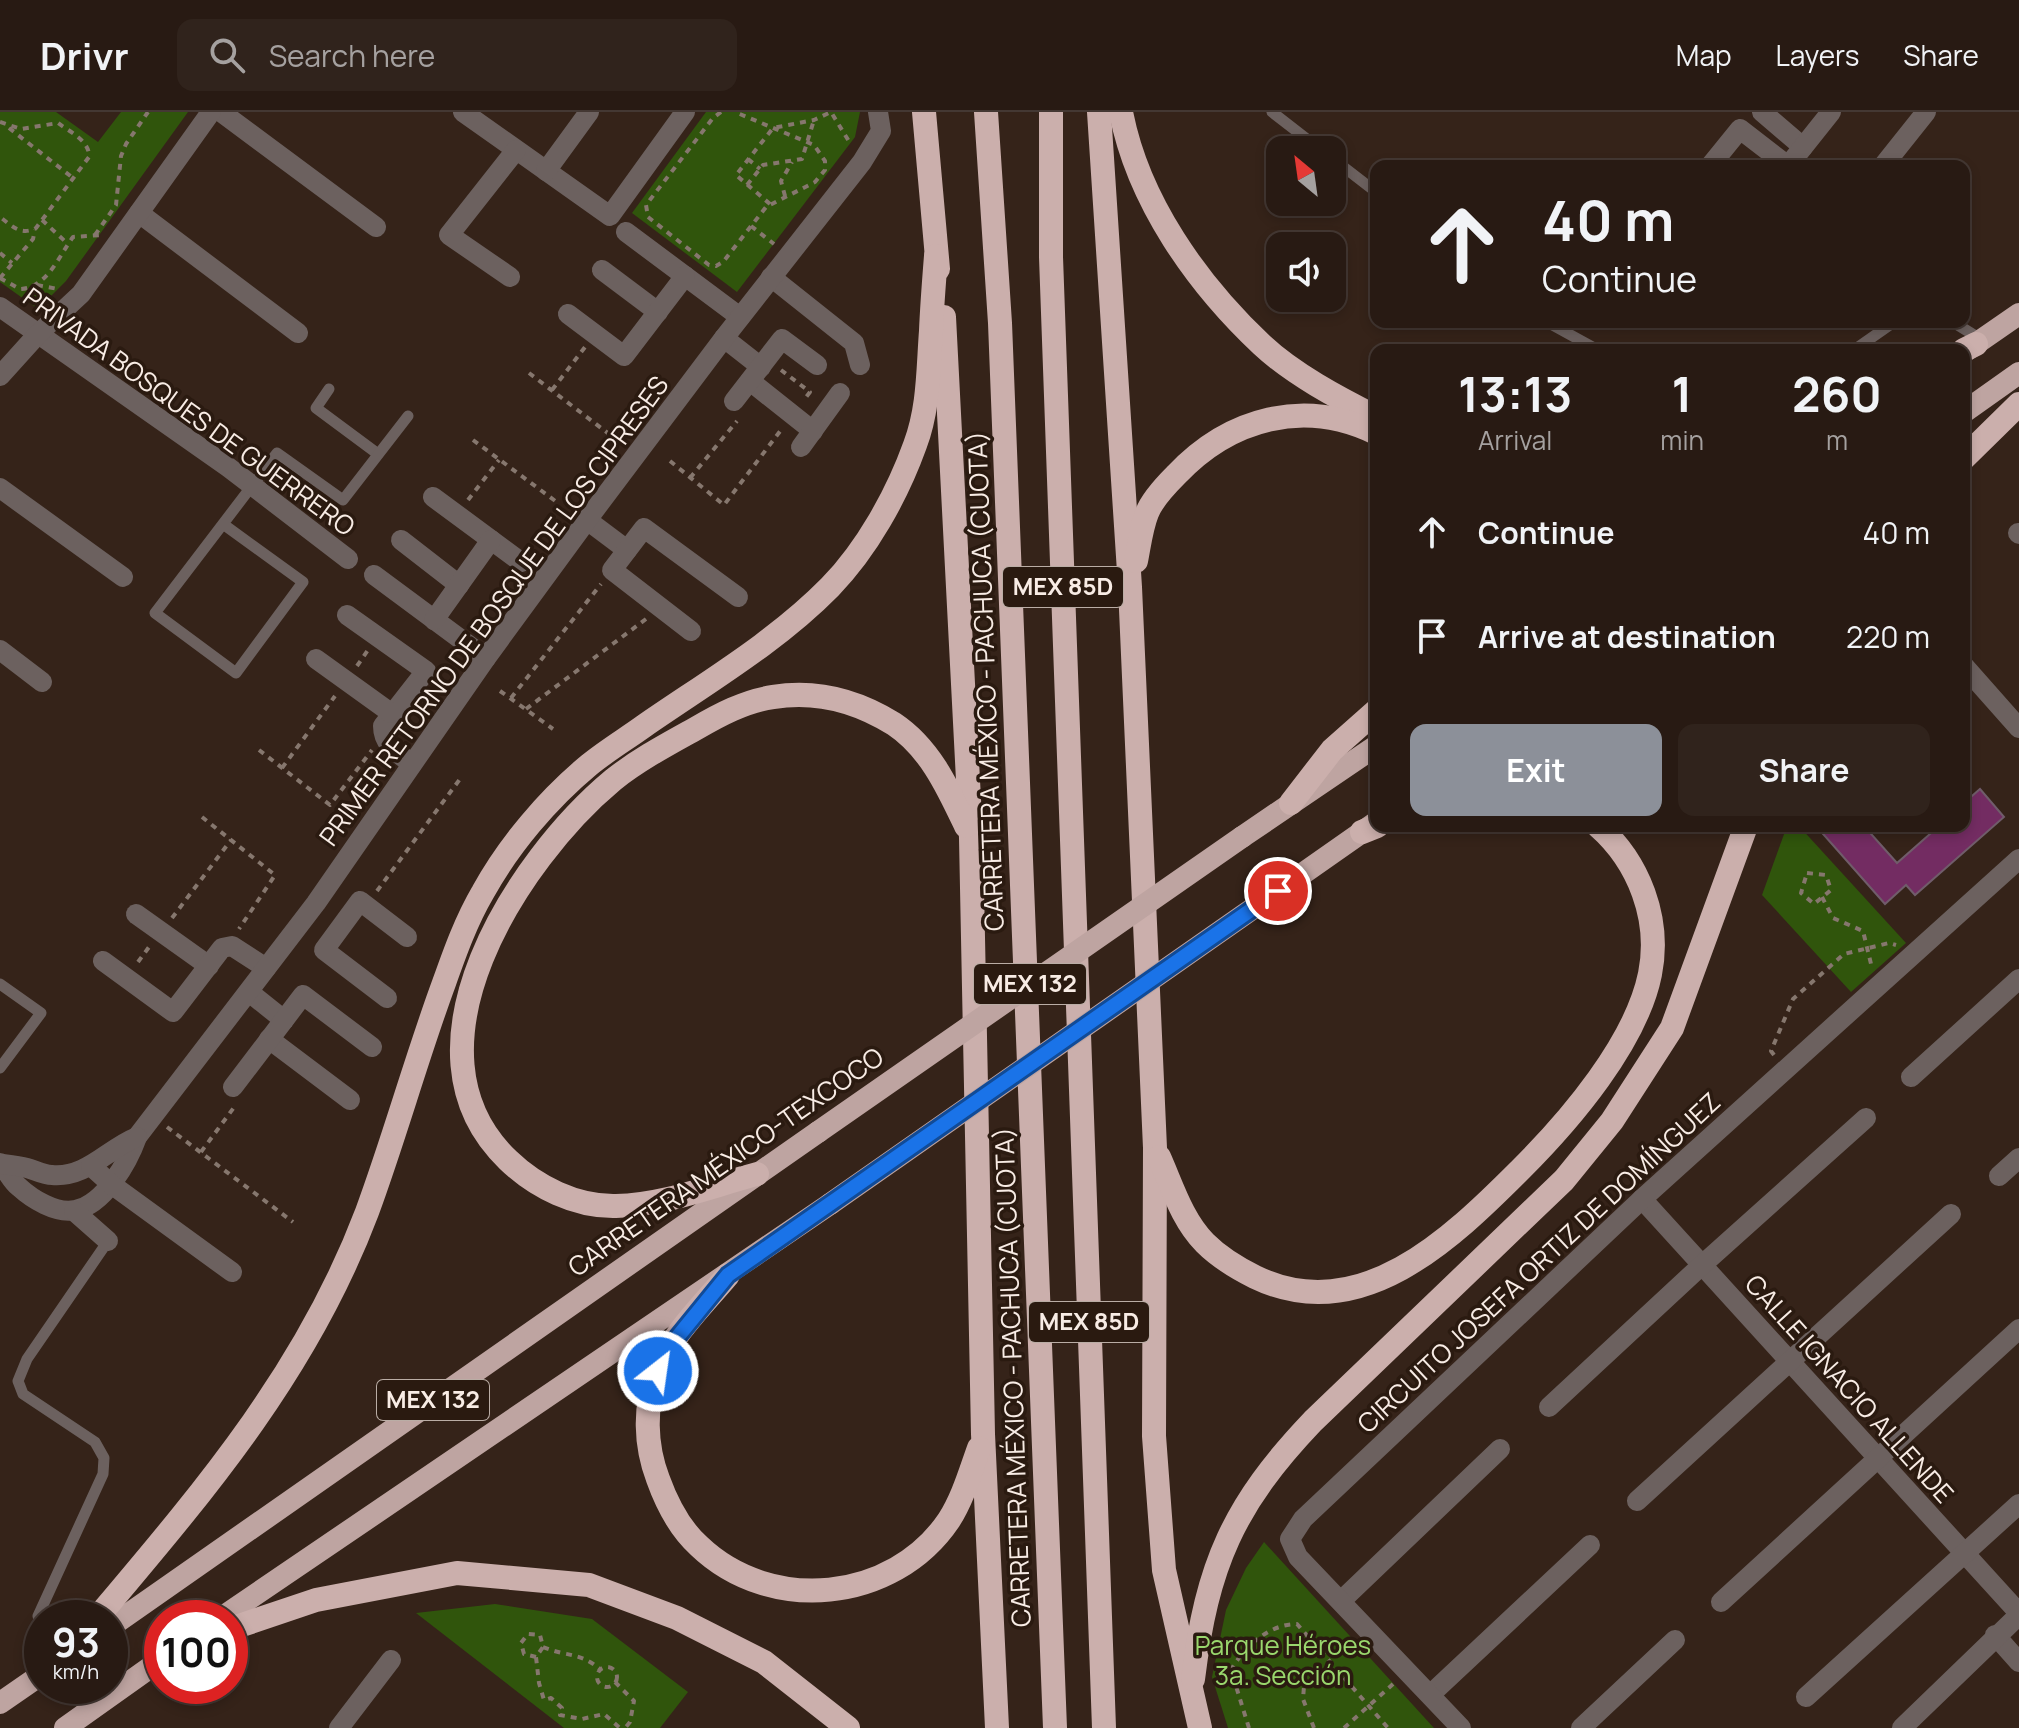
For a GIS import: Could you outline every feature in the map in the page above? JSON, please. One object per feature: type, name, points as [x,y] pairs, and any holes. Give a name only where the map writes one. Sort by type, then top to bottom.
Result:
[{"type":"highway","points":[[924,112],[936,256],[946,330],[971,838],[983,1434],[997,1728]]},
{"type":"highway","name":"CARRETERA MÉXICO - PACHUCA (CUOTA)","points":[[986,112],[1000,323],[1055,1728]]},
{"type":"highway","name":"MEX 85D","points":[[1051,112],[1051,257],[1104,1728]]},
{"type":"highway","points":[[1099,112],[1130,587],[1155,1148],[1154,1436],[1164,1570],[1200,1728]]},
{"type":"highway","points":[[1121,112],[1124,129],[1150,197],[1200,280],[1264,347],[1333,395],[1370,414]]},
{"type":"highway","points":[[112,1600],[230,1458],[271,1399],[336,1284],[366,1212],[464,929],[484,889],[513,847],[548,804],[590,764],[742,658],[830,587],[853,560],[872,530],[897,486],[916,443],[928,397],[936,256]]},
{"type":"highway","points":[[1971,347],[2019,314]]},
{"type":"highway","points":[[1970,408],[2019,373]]},
{"type":"highway","points":[[1970,452],[2019,404]]},
{"type":"highway","points":[[1130,587],[1147,512],[1196,454],[1228,434],[1261,421],[1293,414],[1329,417],[1370,430]]},
{"type":"highway","points":[[757,1174],[649,1203],[613,1206],[577,1201],[546,1189],[518,1170],[498,1151],[481,1126],[469,1099],[462,1039],[476,971],[530,869],[570,823],[614,780],[664,746],[725,712],[771,697],[809,694],[842,699],[895,725],[917,744],[938,771],[971,838]]},
{"type":"highway","points":[[1291,803],[1332,750],[1370,716]]},
{"type":"highway","name":"CARRETERA MÉXICO-TEXCOCO","points":[[128,1614],[1370,750]]},
{"type":"highway","name":"MEX 132","points":[[248,1600],[728,1275],[1370,828]]},
{"type":"highway","points":[[1155,1148],[1182,1210],[1204,1242],[1236,1268],[1274,1286],[1319,1294],[1360,1288],[1404,1268],[1452,1234],[1553,1138],[1601,1076],[1635,1017],[1650,973],[1651,928],[1645,892],[1624,855],[1603,832]]},
{"type":"highway","points":[[1191,1697],[1200,1624],[1212,1576],[1251,1494],[1277,1459],[1313,1421],[1564,1180],[1612,1121],[1672,1028],[1744,832]]},
{"type":"highway","points":[[728,1275],[671,1345],[650,1395],[647,1424],[654,1469],[668,1503],[685,1531],[716,1560],[742,1575],[773,1587],[815,1592],[851,1588],[880,1578],[930,1543],[948,1521],[963,1495],[983,1434]]},
{"type":"highway","points":[[248,1623],[316,1600],[457,1573],[589,1585],[677,1618],[764,1662],[848,1728]]},
{"type":"highway","points":[[65,1728],[144,1672]]},
{"type":"highway","points":[[0,1703],[24,1686]]},
{"type":"street","points":[[0,376],[37,335],[81,294],[211,112]]},
{"type":"street","points":[[221,112],[376,227]]},
{"type":"street","points":[[463,112],[610,216],[685,112]]},
{"type":"street","points":[[546,171],[589,112]]},
{"type":"street","name":"PRIMER RETORNO DE BOSQUE DE LOS CIPRESES","points":[[1,1163],[18,1187],[50,1208],[74,1211],[92,1202],[111,1184],[130,1156],[137,1137],[316,903],[486,658],[587,520],[862,162],[881,131],[878,112]]},
{"type":"street","points":[[1762,112],[1803,147]]},
{"type":"street","points":[[1793,160],[1831,112]]},
{"type":"street","points":[[1888,160],[1926,112]]},
{"type":"street","points":[[1715,160],[1740,129],[1780,160]]},
{"type":"street","points":[[510,277],[449,235],[516,150]]},
{"type":"street","points":[[139,213],[298,333]]},
{"type":"street","points":[[626,232],[740,317]]},
{"type":"street","points":[[602,270],[658,312]]},
{"type":"street","points":[[568,314],[624,356],[685,276]]},
{"type":"street","points":[[771,277],[854,343],[860,365]]},
{"type":"street","name":"PRIVADA BOSQUES DE GUERRERO","points":[[0,307],[252,486],[348,559]]},
{"type":"street","points":[[724,338],[760,374],[793,415],[807,439],[840,393]]},
{"type":"street","points":[[734,401],[760,374],[782,339],[817,365]]},
{"type":"street","points":[[0,488],[123,577]]},
{"type":"street","points":[[433,497],[521,562]]},
{"type":"street","points":[[587,520],[627,550]]},
{"type":"street","points":[[691,631],[612,570],[644,528],[738,597]]},
{"type":"street","points":[[401,540],[459,585]]},
{"type":"street","points":[[434,620],[491,540]]},
{"type":"street","points":[[374,575],[486,658]]},
{"type":"street","points":[[347,615],[426,671],[383,726],[387,743],[412,764]]},
{"type":"street","points":[[0,650],[42,682]]},
{"type":"street","points":[[316,659],[391,713]]},
{"type":"street","points":[[1970,673],[2019,728]]},
{"type":"street","name":"CIRCUITO JOSEFA ORTIZ DE DOMÍNGUEZ","points":[[1461,1728],[1298,1557],[1290,1539],[1303,1519],[1642,1199],[2019,860]]},
{"type":"street","points":[[387,998],[324,950],[360,901],[407,937]]},
{"type":"street","points":[[316,903],[341,925]]},
{"type":"street","points":[[136,914],[209,966]]},
{"type":"street","points":[[103,961],[173,1012],[222,948],[232,946],[266,968]]},
{"type":"street","points":[[1911,1077],[2019,979]]},
{"type":"street","points":[[249,992],[284,1020]]},
{"type":"street","points":[[233,1087],[303,995],[372,1047]]},
{"type":"street","points":[[269,1039],[350,1100]]},
{"type":"street","points":[[1549,1407],[1866,1118]]},
{"type":"street","name":"PRIMER RETORNO DE BOSQUE DE LOS CIPRESES","points":[[1,1163],[49,1175],[74,1175],[118,1145],[137,1137]]},
{"type":"street","points":[[1999,1176],[2019,1158]]},
{"type":"street","points":[[91,1166],[232,1272]]},
{"type":"street","name":"CALLE IGNACIO ALLENDE","points":[[1642,1199],[2019,1614]]},
{"type":"street","points":[[74,1211],[108,1241]]},
{"type":"street","points":[[1637,1501],[1951,1214]]},
{"type":"street","points":[[1721,1602],[2019,1329]]},
{"type":"street","points":[[1342,1600],[1500,1449]]},
{"type":"street","points":[[1806,1697],[2019,1504]]},
{"type":"street","points":[[1431,1694],[1590,1545]]},
{"type":"street","points":[[1902,1728],[2019,1614]]},
{"type":"street","points":[[1995,1635],[2019,1662]]},
{"type":"street","points":[[1581,1728],[1675,1640]]},
{"type":"street","points":[[339,1728],[391,1660]]},
{"type":"lane","points":[[1272,112],[1303,136]]},
{"type":"lane","points":[[1346,169],[1370,187]]},
{"type":"lane","points":[[1558,328],[1587,344]]},
{"type":"lane","points":[[1863,344],[1885,328]]},
{"type":"lane","points":[[329,389],[316,408],[378,454]]},
{"type":"lane","points":[[223,524],[303,582],[236,673],[155,613],[277,453],[343,500],[408,416]]},
{"type":"lane","points":[[0,984],[41,1013],[0,1068]]},
{"type":"lane","points":[[45,1600],[103,1474],[104,1458],[95,1442],[23,1394],[18,1381],[27,1359],[108,1241]]},
{"type":"path","points":[[95,235],[116,205],[121,156],[126,144],[148,112]]},
{"type":"path","points":[[721,112],[713,118],[646,205],[645,211],[648,217],[709,265],[716,266],[723,262],[770,204],[815,182],[825,170],[821,152],[735,112]]},
{"type":"path","points":[[770,204],[736,175],[773,128],[814,120],[831,112],[862,162]]},
{"type":"path","points":[[747,185],[763,165],[802,159],[814,120]]},
{"type":"path","points":[[2,123],[21,129],[58,123],[90,151],[89,157],[36,228],[33,239],[0,278],[20,289],[37,285],[73,237],[122,237]]},
{"type":"path","points":[[2,123],[73,178]]},
{"type":"path","points":[[748,159],[760,169]]},
{"type":"path","points":[[785,196],[781,181],[793,161]]},
{"type":"path","points":[[0,217],[22,232],[36,228]]},
{"type":"path","points":[[42,220],[68,244]]},
{"type":"path","points":[[751,226],[789,255]]},
{"type":"path","points":[[0,253],[12,263]]},
{"type":"path","points":[[529,373],[609,434]]},
{"type":"path","points":[[670,461],[690,478],[724,505],[810,392],[760,374],[690,478]]},
{"type":"path","points":[[473,440],[558,503]]},
{"type":"path","points":[[457,515],[500,459]]},
{"type":"path","points":[[511,698],[612,570]]},
{"type":"path","points":[[526,709],[660,608]]},
{"type":"path","points":[[282,768],[378,637]]},
{"type":"path","points":[[500,691],[553,729]]},
{"type":"path","points":[[259,750],[330,805],[383,736]]},
{"type":"path","points":[[366,906],[460,779]]},
{"type":"path","points":[[202,817],[275,875],[234,936],[222,948]]},
{"type":"path","points":[[126,978],[231,840]]},
{"type":"path","points":[[1807,873],[1826,875],[1831,890],[1822,897],[1814,904],[1801,893],[1807,873]]},
{"type":"path","points":[[1822,897],[1833,918],[1863,931],[1877,987]]},
{"type":"path","points":[[1786,1069],[1771,1051],[1793,999],[1844,954],[1889,943],[1917,951]]},
{"type":"path","points":[[201,1152],[250,1086],[247,1068]]},
{"type":"path","points":[[153,1116],[293,1222]]},
{"type":"path","points":[[1249,1728],[1231,1670],[1239,1656],[1273,1628],[1297,1624],[1388,1728]]},
{"type":"path","points":[[536,1657],[524,1654],[521,1643],[528,1634],[540,1635],[543,1647],[536,1657],[539,1683],[544,1700],[551,1698],[562,1708],[560,1715],[582,1719],[604,1714],[623,1728],[630,1722],[634,1701],[615,1682]]},
{"type":"path","points":[[543,1647],[588,1658],[601,1670]]},
{"type":"path","points":[[604,1667],[615,1669],[619,1679],[608,1689],[599,1685],[596,1674],[601,1670],[604,1667]]},
{"type":"path","points":[[1344,1728],[1407,1672]]},
{"type":"path","points":[[1314,1728],[1303,1699],[1304,1686],[1343,1677]]},
{"type":"green space","points":[[0,112],[56,112],[98,142],[121,112],[188,112],[66,281],[38,309],[0,282]]},
{"type":"green space","points":[[706,112],[860,112],[855,137],[737,292],[632,213]]},
{"type":"green space","points":[[1785,832],[1804,832],[1906,943],[1851,992],[1762,895]]},
{"type":"green space","name":"Parque Héroes 3a. Sección","points":[[1264,1542],[1434,1728],[1228,1728],[1212,1677],[1226,1610],[1246,1568]]},
{"type":"green space","points":[[495,1604],[592,1619],[688,1692],[660,1728],[564,1728],[416,1613]]},
{"type":"building","points":[[1980,789],[2004,817],[1915,895],[1906,885],[1885,904],[1821,832],[1869,832],[1897,863],[1932,832],[1970,832],[1970,798]]},
{"type":"route","points":[[658,1371],[671,1345],[728,1275],[1278,891]]}]
